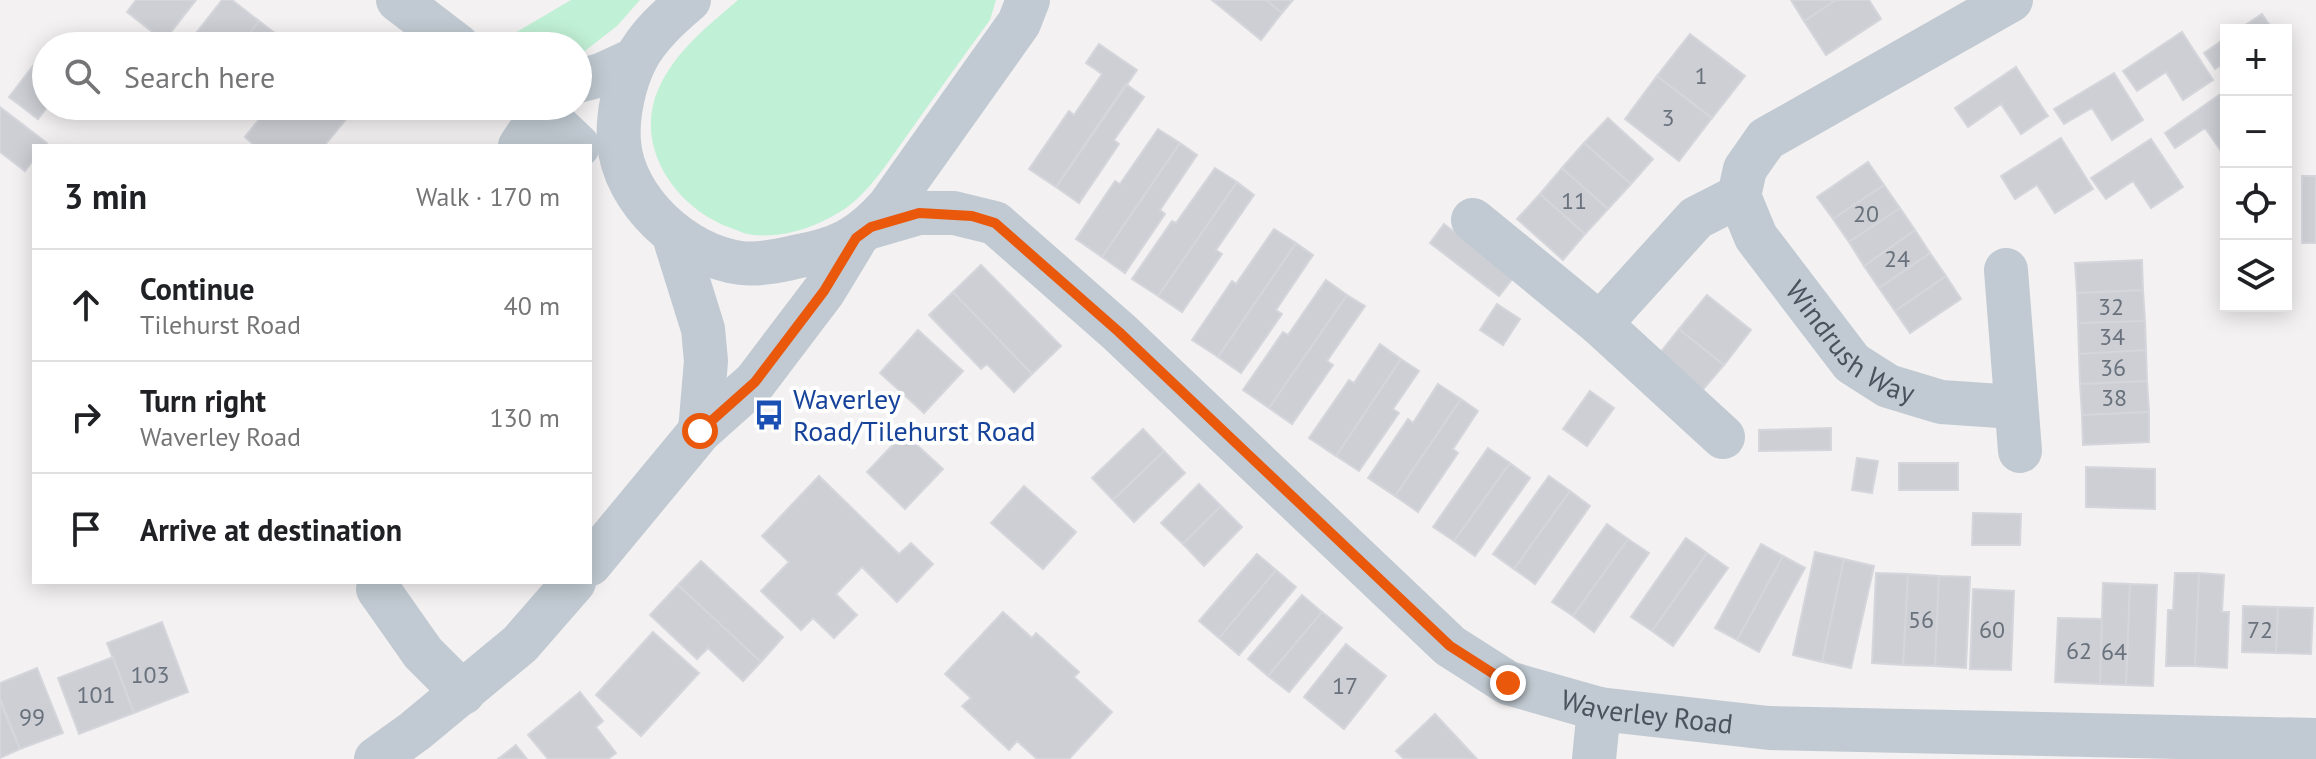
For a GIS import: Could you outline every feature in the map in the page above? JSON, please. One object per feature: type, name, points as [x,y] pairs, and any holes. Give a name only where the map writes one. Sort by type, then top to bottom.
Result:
[{"type":"street","points":[[398,0],[440,32]]},
{"type":"street","points":[[689,0],[654,33],[636,59],[619,119],[619,145],[628,178],[673,233],[703,329],[706,361],[700,431]]},
{"type":"street","points":[[592,562],[700,431],[755,382],[824,291],[863,232],[889,206],[1019,23],[1028,0]]},
{"type":"street","points":[[1600,324],[1696,218],[1739,196],[1745,169],[1766,139],[1958,13],[2011,0]]},
{"type":"street","points":[[592,77],[636,59]]},
{"type":"street","points":[[540,120],[575,144]]},
{"type":"street","points":[[592,155],[628,178]]},
{"type":"street","name":"Windrush Way","points":[[1739,196],[1756,237],[1852,363],[1888,386],[1941,402],[2015,407]]},
{"type":"street","name":"Waverley Road","points":[[673,233],[706,252],[740,263],[812,254],[919,213],[954,213],[995,223],[1119,332],[1450,646],[1508,683],[1599,709],[1769,728],[2316,740]]},
{"type":"street","points":[[1473,220],[1600,324],[1723,437]]},
{"type":"street","points":[[2006,270],[2020,451]]},
{"type":"street","points":[[376,759],[463,693],[520,644],[572,584]]},
{"type":"street","points":[[378,589],[423,653],[463,693]]},
{"type":"street","points":[[1594,759],[1599,709]]},
{"type":"green space","points":[[571,0],[640,0],[617,26],[592,45],[592,32],[517,32]]},
{"type":"green space","points":[[738,0],[996,0],[990,20],[864,192],[846,208],[814,225],[790,233],[766,235],[731,228],[693,207],[665,174],[651,133],[658,90],[673,63],[693,40]]},
{"type":"building","points":[[136,0],[196,0],[171,32],[153,32],[127,12]]},
{"type":"building","points":[[222,0],[232,0],[259,21],[251,32],[197,32]]},
{"type":"building","points":[[1212,0],[1266,0],[1282,13],[1261,40]]},
{"type":"building","points":[[1266,0],[1293,0],[1282,13]]},
{"type":"building","points":[[1791,0],[1836,0],[1804,21]]},
{"type":"building","points":[[1836,0],[1869,0],[1881,19],[1826,55],[1804,21]]},
{"type":"building","points":[[2262,14],[2269,24],[2247,24]]},
{"type":"building","points":[[259,21],[274,32],[251,32]]},
{"type":"building","points":[[2182,32],[2213,80],[2183,100],[2166,72],[2137,91],[2123,71]]},
{"type":"building","points":[[1690,34],[1745,76],[1712,118],[1657,76]]},
{"type":"building","points":[[2220,42],[2220,66],[2215,69],[2204,53]]},
{"type":"building","points":[[1099,44],[1137,70],[1056,187],[1029,169],[1069,111],[1074,115],[1102,74],[1086,63]]},
{"type":"building","points":[[32,67],[32,114],[9,97]]},
{"type":"building","points":[[2016,67],[2048,116],[2021,134],[2001,104],[1968,127],[1955,108]]},
{"type":"building","points":[[2114,73],[2143,120],[2112,140],[2092,108],[2064,124],[2054,109]]},
{"type":"building","points":[[1657,76],[1712,118],[1679,161],[1625,119]]},
{"type":"building","points":[[1126,84],[1144,97],[1114,140],[1119,144],[1079,203],[1056,187]]},
{"type":"building","points":[[2220,94],[2220,149],[2205,128],[2175,148],[2165,133]]},
{"type":"building","points":[[0,107],[47,143],[32,144],[32,162],[25,171],[0,152]]},
{"type":"building","points":[[1608,118],[1653,159],[1631,184],[1584,143]]},
{"type":"building","points":[[259,120],[345,120],[326,144],[253,144],[245,137]]},
{"type":"building","points":[[1158,129],[1180,143],[1102,257],[1076,239],[1115,181],[1120,184]]},
{"type":"building","points":[[2061,138],[2093,189],[2055,213],[2037,185],[2015,199],[2001,176]]},
{"type":"building","points":[[2151,139],[2183,187],[2151,208],[2133,181],[2106,199],[2091,178]]},
{"type":"building","points":[[1180,143],[1197,155],[1160,210],[1165,214],[1125,273],[1102,257]]},
{"type":"building","points":[[1584,143],[1631,184],[1608,209],[1562,168]]},
{"type":"building","points":[[1868,162],[1884,185],[1833,219],[1817,197]]},
{"type":"building","points":[[1215,168],[1237,182],[1158,296],[1132,279],[1172,221],[1176,223]]},
{"type":"building","points":[[1562,168],[1608,209],[1585,234],[1540,194]]},
{"type":"building","points":[[2302,176],[2316,176],[2316,243],[2302,243]]},
{"type":"building","points":[[1237,182],[1254,195],[1216,250],[1222,254],[1182,312],[1158,296]]},
{"type":"building","points":[[1884,185],[1900,208],[1849,242],[1833,219]]},
{"type":"building","points":[[1540,194],[1585,234],[1563,260],[1517,219]]},
{"type":"building","points":[[1900,208],[1915,230],[1864,266],[1849,242]]},
{"type":"building","points":[[1444,224],[1514,277],[1499,296],[1430,243]]},
{"type":"building","points":[[1274,229],[1296,243],[1218,357],[1192,340],[1232,281],[1236,284]]},
{"type":"building","points":[[1915,230],[1930,253],[1879,288],[1864,266]]},
{"type":"building","points":[[1296,243],[1313,255],[1276,310],[1282,314],[1241,373],[1218,357]]},
{"type":"building","points":[[1930,253],[1946,276],[1895,311],[1879,288]]},
{"type":"building","points":[[2142,260],[2143,290],[2077,293],[2075,263]]},
{"type":"building","points":[[981,265],[1061,346],[1032,374],[953,292]]},
{"type":"building","points":[[1946,276],[1961,299],[1910,333],[1895,311]]},
{"type":"building","points":[[1326,280],[1347,295],[1269,408],[1243,390],[1283,332],[1288,335]]},
{"type":"building","points":[[2143,290],[2145,321],[2078,323],[2077,293]]},
{"type":"building","points":[[953,292],[1032,374],[1014,392],[987,364],[981,369],[929,315]]},
{"type":"building","points":[[1347,295],[1365,306],[1327,361],[1333,365],[1292,424],[1269,408]]},
{"type":"building","points":[[1707,295],[1751,330],[1724,365],[1679,329]]},
{"type":"building","points":[[1497,304],[1520,319],[1503,345],[1480,330]]},
{"type":"building","points":[[2145,321],[2146,350],[2079,354],[2078,323]]},
{"type":"building","points":[[1679,329],[1724,365],[1700,393],[1656,358]]},
{"type":"building","points":[[918,330],[963,371],[924,413],[880,373]]},
{"type":"building","points":[[1380,344],[1401,359],[1336,456],[1309,438],[1349,380],[1354,383]]},
{"type":"building","points":[[2146,350],[2147,381],[2080,384],[2079,354]]},
{"type":"building","points":[[1401,359],[1419,371],[1393,409],[1399,413],[1359,471],[1336,456]]},
{"type":"building","points":[[2147,381],[2149,412],[2082,415],[2080,384]]},
{"type":"building","points":[[1438,384],[1461,399],[1395,496],[1368,478],[1408,419],[1413,423]]},
{"type":"building","points":[[1590,391],[1614,408],[1587,446],[1563,429]]},
{"type":"building","points":[[1461,399],[1478,411],[1453,449],[1458,453],[1418,512],[1395,496]]},
{"type":"building","points":[[2149,412],[2149,442],[2083,445],[2082,415]]},
{"type":"building","points":[[1831,428],[1831,450],[1759,451],[1759,430]]},
{"type":"building","points":[[1143,429],[1164,451],[1113,500],[1092,478]]},
{"type":"building","points":[[904,433],[943,469],[905,509],[867,472]]},
{"type":"building","points":[[1488,448],[1510,463],[1454,541],[1433,527]]},
{"type":"building","points":[[1164,451],[1185,473],[1134,522],[1113,500]]},
{"type":"building","points":[[1857,458],[1878,461],[1872,493],[1852,490]]},
{"type":"building","points":[[1510,463],[1530,478],[1475,556],[1454,541]]},
{"type":"building","points":[[1899,463],[1958,463],[1958,490],[1899,490]]},
{"type":"building","points":[[2086,467],[2155,469],[2155,509],[2086,507]]},
{"type":"building","points":[[819,476],[899,554],[911,543],[933,564],[897,602],[862,567],[836,594],[857,615],[834,638],[813,618],[801,630],[761,591],[789,562],[762,536]]},
{"type":"building","points":[[1549,476],[1570,491],[1514,569],[1493,554]]},
{"type":"building","points":[[1199,484],[1221,506],[1183,544],[1161,523]]},
{"type":"building","points":[[1024,486],[1076,532],[1043,569],[991,523]]},
{"type":"building","points":[[1570,491],[1590,506],[1535,584],[1514,569]]},
{"type":"building","points":[[1221,506],[1242,527],[1204,566],[1183,544]]},
{"type":"building","points":[[1973,513],[2021,514],[2020,545],[1972,545]]},
{"type":"building","points":[[1607,524],[1628,539],[1573,616],[1552,602]]},
{"type":"building","points":[[1686,538],[1707,553],[1652,631],[1631,617]]},
{"type":"building","points":[[1628,539],[1649,553],[1594,632],[1573,616]]},
{"type":"building","points":[[1761,544],[1783,556],[1737,640],[1715,628]]},
{"type":"building","points":[[1815,552],[1844,559],[1822,662],[1793,655]]},
{"type":"building","points":[[1707,553],[1728,568],[1673,646],[1652,631]]},
{"type":"building","points":[[1257,554],[1276,570],[1219,638],[1199,621]]},
{"type":"building","points":[[1783,556],[1805,568],[1759,652],[1737,640]]},
{"type":"building","points":[[1844,559],[1874,566],[1851,668],[1822,662]]},
{"type":"building","points":[[701,561],[783,637],[761,662],[678,585]]},
{"type":"building","points":[[1276,570],[1296,587],[1239,655],[1219,638]]},
{"type":"building","points":[[1876,573],[1908,574],[1903,665],[1872,663]]},
{"type":"building","points":[[2175,573],[2199,573],[2195,666],[2166,666],[2168,610],[2173,610]]},
{"type":"building","points":[[2199,573],[2224,575],[2222,612],[2229,612],[2227,668],[2195,666]]},
{"type":"building","points":[[1908,574],[1939,576],[1935,666],[1903,665]]},
{"type":"building","points":[[1939,576],[1970,577],[1966,668],[1935,666]]},
{"type":"building","points":[[2103,583],[2130,584],[2126,685],[2100,684]]},
{"type":"building","points":[[2130,584],[2157,585],[2153,686],[2126,685]]},
{"type":"building","points":[[678,585],[761,662],[743,681],[708,648],[697,659],[650,615]]},
{"type":"building","points":[[1973,589],[2014,591],[2011,670],[1970,669]]},
{"type":"building","points":[[1302,595],[1322,612],[1268,676],[1248,659]]},
{"type":"building","points":[[2243,606],[2278,607],[2276,653],[2242,652]]},
{"type":"building","points":[[2278,607],[2313,608],[2311,654],[2276,653]]},
{"type":"building","points":[[1003,612],[1032,638],[1036,633],[1079,672],[1074,677],[1112,712],[1069,759],[1037,759],[1017,741],[1009,750],[962,706],[971,698],[945,674]]},
{"type":"building","points":[[1322,612],[1342,628],[1289,692],[1268,676]]},
{"type":"building","points":[[2058,618],[2102,619],[2100,684],[2055,682]]},
{"type":"building","points":[[162,622],[188,692],[134,713],[107,643]]},
{"type":"building","points":[[653,632],[699,673],[641,736],[596,695]]},
{"type":"building","points":[[1346,644],[1386,676],[1344,729],[1304,697]]},
{"type":"building","points":[[113,657],[134,713],[79,734],[58,678]]},
{"type":"building","points":[[37,668],[63,733],[20,749],[0,698],[0,683]]},
{"type":"building","points":[[580,692],[603,721],[596,727],[616,753],[608,759],[548,759],[528,735]]},
{"type":"building","points":[[0,702],[20,749],[0,758]]},
{"type":"building","points":[[1435,714],[1477,759],[1404,759],[1396,751]]},
{"type":"building","points":[[516,745],[527,759],[498,759]]},
{"type":"place","name":"Waverley Road/Tilehurst Road","points":[[769,415]]},
{"type":"route","points":[[700,431],[755,382],[824,291],[856,238],[871,227],[919,213],[954,213],[995,223],[1119,332],[1450,646],[1508,683]]}]
